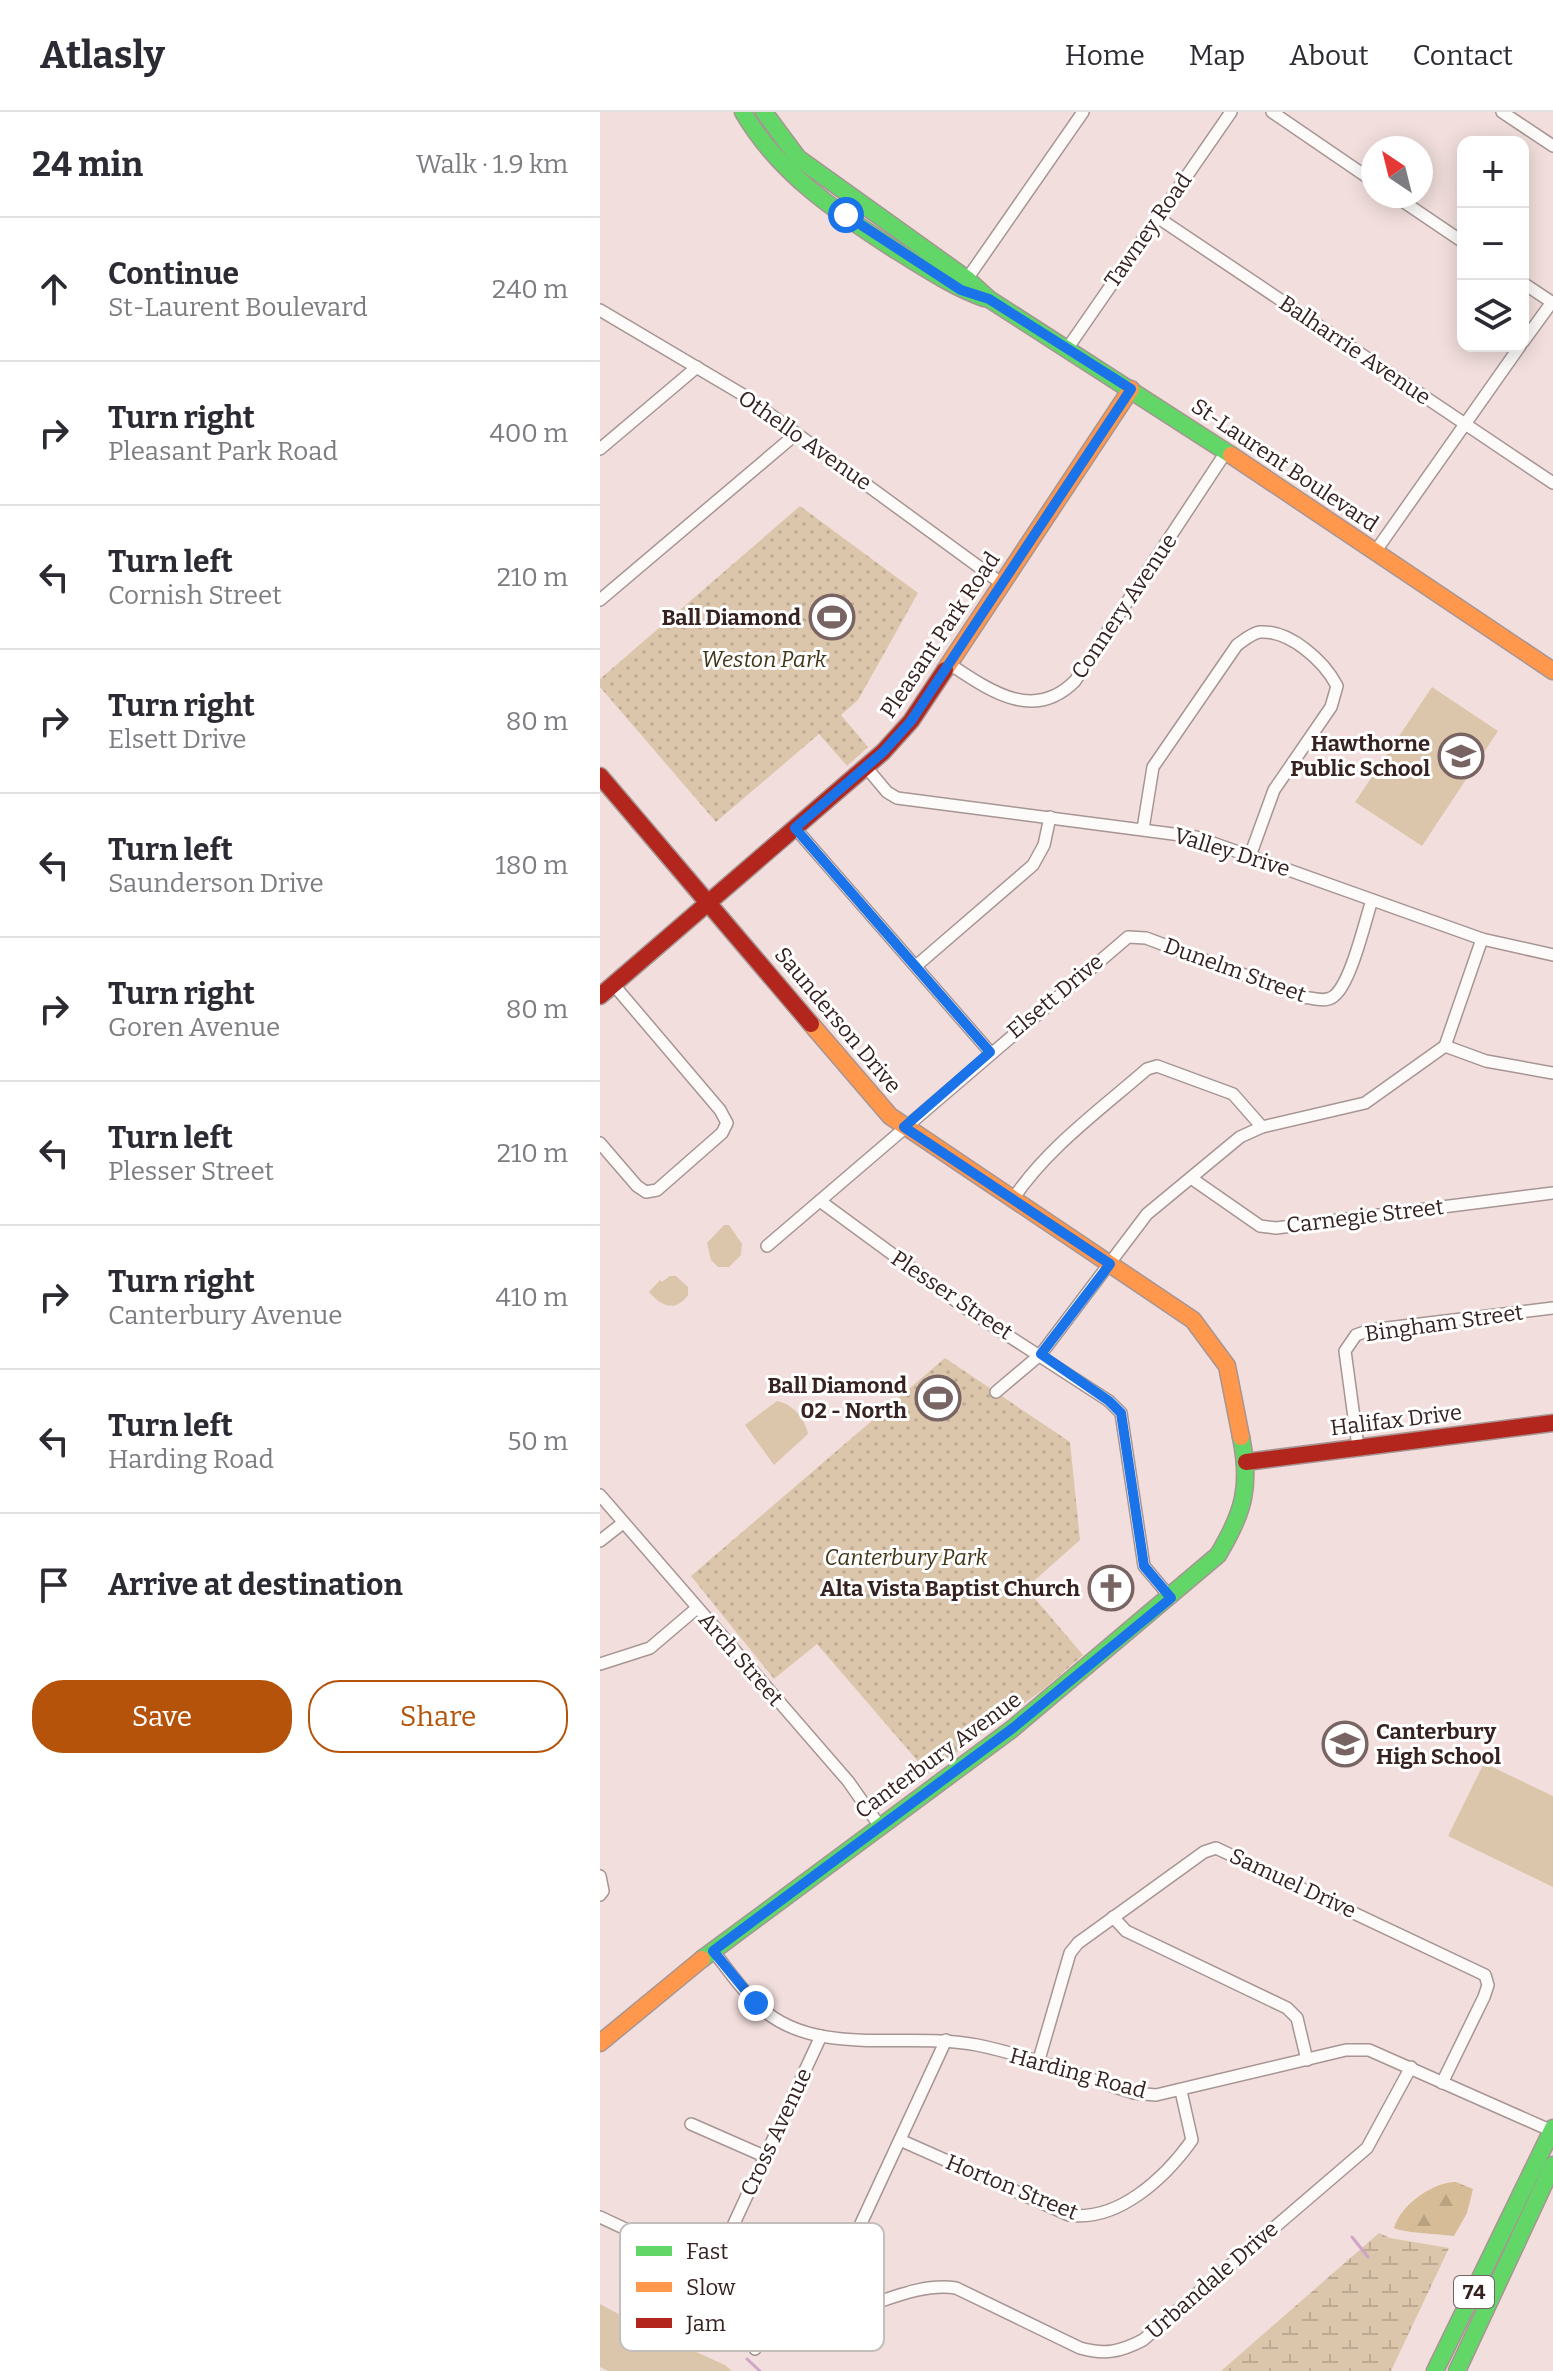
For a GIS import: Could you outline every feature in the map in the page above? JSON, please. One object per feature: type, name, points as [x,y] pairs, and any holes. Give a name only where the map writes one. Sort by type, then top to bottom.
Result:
[{"type":"street","name":"St-Laurent Boulevard","points":[[735,112],[746,118],[786,171],[967,279],[989,299],[1131,389],[1553,671]]},
{"type":"street","name":"St-Laurent Boulevard","points":[[764,112],[798,158],[851,208],[961,290],[989,299]]},
{"type":"street","points":[[967,279],[1083,112]]},
{"type":"street","name":"Tawney Road","points":[[1067,349],[1231,112]]},
{"type":"street","points":[[1272,112],[1361,173]]},
{"type":"street","points":[[1502,112],[1553,146]]},
{"type":"street","points":[[1413,208],[1457,238]]},
{"type":"street","name":"Balharrie Avenue","points":[[1157,217],[1553,483]]},
{"type":"street","points":[[1529,287],[1552,302],[1529,334]]},
{"type":"street","name":"Othello Avenue","points":[[600,310],[697,367],[796,434],[1001,583]]},
{"type":"street","points":[[1375,552],[1516,352]]},
{"type":"street","points":[[600,448],[697,367]]},
{"type":"street","name":"Pleasant Park Road","points":[[600,996],[866,767],[911,721],[1131,389]]},
{"type":"street","points":[[600,600],[796,434]]},
{"type":"street","name":"Connery Avenue","points":[[948,663],[1004,697],[1037,701],[1060,696],[1075,681],[1226,452]]},
{"type":"street","points":[[1143,829],[1153,767],[1237,645],[1256,632],[1279,633],[1327,667],[1337,686],[1331,707],[1274,790],[1250,856]]},
{"type":"street","name":"Valley Drive","points":[[866,767],[887,792],[897,798],[1196,837],[1482,939],[1553,955]]},
{"type":"street","name":"Saunderson Drive","points":[[600,776],[890,1116],[1193,1320],[1211,1340],[1227,1366],[1246,1462]]},
{"type":"street","points":[[916,966],[1033,865],[1044,845],[1050,817]]},
{"type":"street","points":[[795,828],[990,1052]]},
{"type":"street","name":"Dunelm Street","points":[[1128,937],[1146,938],[1303,997],[1324,1000],[1335,996],[1344,983],[1372,900]]},
{"type":"street","name":"Elsett Drive","points":[[767,1246],[1128,937]]},
{"type":"street","points":[[996,1392],[1041,1354],[1147,1214],[1240,1137],[1262,1127],[1365,1103],[1445,1046],[1482,939]]},
{"type":"street","points":[[600,1143],[637,1186],[646,1192],[657,1190],[722,1133],[727,1123],[720,1110],[613,984]]},
{"type":"street","points":[[1445,1046],[1486,1061],[1553,1073]]},
{"type":"street","points":[[1013,1199],[1032,1170],[1052,1150],[1147,1069],[1157,1066],[1233,1094],[1262,1127]]},
{"type":"street","name":"Carnegie Street","points":[[1191,1178],[1260,1226],[1276,1228],[1553,1193]]},
{"type":"street","name":"Plesser Street","points":[[820,1201],[967,1309],[1041,1354],[1109,1401],[1121,1413],[1144,1566],[1171,1598]]},
{"type":"street","name":"Bingham Street","points":[[1358,1447],[1345,1351],[1356,1335],[1370,1330],[1553,1308]]},
{"type":"street","name":"Halifax Drive","points":[[1246,1462],[1553,1423]]},
{"type":"street","name":"Canterbury Avenue","points":[[600,2043],[713,1951],[1013,1728],[1171,1598],[1218,1555],[1236,1526],[1245,1500],[1246,1462]]},
{"type":"street","name":"Arch Street","points":[[600,1495],[848,1781],[879,1825]]},
{"type":"street","points":[[600,1541],[623,1523]]},
{"type":"street","points":[[600,1664],[650,1648],[697,1608]]},
{"type":"street","name":"Samuel Drive","points":[[1038,2063],[1070,1953],[1113,1917],[1204,1852],[1216,1848],[1485,1975],[1488,1985],[1442,2083]]},
{"type":"street","points":[[600,1876],[603,1891],[600,1895]]},
{"type":"street","points":[[1113,1917],[1126,1931],[1287,2008],[1297,2018],[1307,2060]]},
{"type":"street","name":"Harding Road","points":[[713,1951],[759,2006],[781,2023],[821,2036],[946,2040],[1038,2063],[1134,2093],[1156,2095],[1346,2050],[1369,2050],[1553,2130]]},
{"type":"street","name":"Cross Avenue","points":[[734,2223],[821,2036]]},
{"type":"street","points":[[861,2223],[946,2040]]},
{"type":"street","name":"Urbandale Drive","points":[[884,2301],[935,2285],[956,2288],[1080,2348],[1101,2354],[1123,2351],[1143,2340],[1367,2148],[1411,2067]]},
{"type":"street","name":"Horton Street","points":[[900,2140],[1069,2215],[1090,2218],[1111,2212],[1129,2200],[1179,2157],[1192,2140],[1181,2091]]},
{"type":"street","points":[[691,2124],[764,2156]]},
{"type":"street","name":"74","points":[[1435,2371],[1553,2130]]},
{"type":"street","name":"74","points":[[1457,2371],[1553,2165]]},
{"type":"street","name":"Urbandale Drive","points":[[600,2217],[620,2227]]},
{"type":"street","points":[[1483,2275],[1499,2284]]},
{"type":"green space","name":"Weston Park","points":[[800,506],[918,593],[858,700],[841,715],[868,747],[847,766],[819,734],[716,822],[600,687],[600,679]]},
{"type":"green space","points":[[1432,687],[1498,731],[1422,846],[1355,802]]},
{"type":"green space","points":[[724,1225],[729,1225],[742,1244],[741,1255],[729,1267],[718,1267],[711,1260],[707,1243]]},
{"type":"green space","points":[[676,1276],[688,1287],[688,1295],[673,1306],[663,1304],[649,1292],[660,1280],[662,1282]]},
{"type":"green space","name":"Canterbury Park","points":[[945,1358],[1070,1442],[1080,1540],[1026,1588],[1083,1655],[1044,1689],[928,1773],[817,1644],[774,1679],[691,1576]]},
{"type":"green space","points":[[777,1401],[797,1413],[808,1434],[774,1465],[745,1425]]},
{"type":"green space","points":[[1484,1763],[1553,1796],[1553,1887],[1448,1836]]},
{"type":"green space","points":[[1456,2182],[1473,2189],[1467,2213],[1454,2236],[1394,2228],[1403,2212],[1418,2197],[1437,2186]]},
{"type":"green space","points":[[1379,2233],[1390,2238],[1449,2248],[1391,2371],[1221,2371]]},
{"type":"green space","points":[[600,2304],[620,2315],[620,2351],[694,2351],[732,2371],[608,2371],[600,2367]]},
{"type":"waterway","points":[[1352,2237],[1368,2257]]},
{"type":"waterway","points":[[747,2359],[760,2371]]},
{"type":"traffic: fast","points":[[743,112],[774,155],[832,207],[929,270],[984,298]]},
{"type":"traffic: fast","points":[[764,112],[798,158],[967,279],[989,299],[1231,455]]},
{"type":"traffic: fast","points":[[702,1959],[1012,1729],[1218,1555],[1234,1525],[1243,1498],[1245,1470],[1241,1437]]},
{"type":"traffic: fast","points":[[1435,2371],[1553,2128]]},
{"type":"traffic: fast","points":[[1457,2371],[1553,2165]]},
{"type":"traffic: slow","points":[[945,670],[1131,389]]},
{"type":"traffic: slow","points":[[1231,455],[1553,671]]},
{"type":"traffic: slow","points":[[811,1024],[890,1116],[1193,1320],[1227,1366],[1241,1437]]},
{"type":"traffic: slow","points":[[600,2043],[702,1959]]},
{"type":"traffic: jam","points":[[600,996],[883,752],[911,721],[945,670]]},
{"type":"traffic: jam","points":[[600,776],[811,1024]]},
{"type":"traffic: jam","points":[[1246,1462],[1553,1423]]},
{"type":"place","name":"Ball Diamond","points":[[832,617]]},
{"type":"place","name":"Hawthorne Public School","points":[[1461,756]]},
{"type":"place","name":"Ball Diamond 02 - North","points":[[938,1398]]},
{"type":"place","name":"Alta Vista Baptist Church","points":[[1111,1588]]},
{"type":"place","name":"Canterbury High School","points":[[1345,1744]]},
{"type":"route","points":[[756,2003],[713,1951],[788,1892],[1013,1728],[1171,1598],[1144,1566],[1139,1549],[1121,1413],[1109,1401],[1041,1354],[1110,1264],[904,1127],[990,1052],[795,828],[883,752],[911,721],[1131,389],[989,299],[961,290],[846,215]]}]
